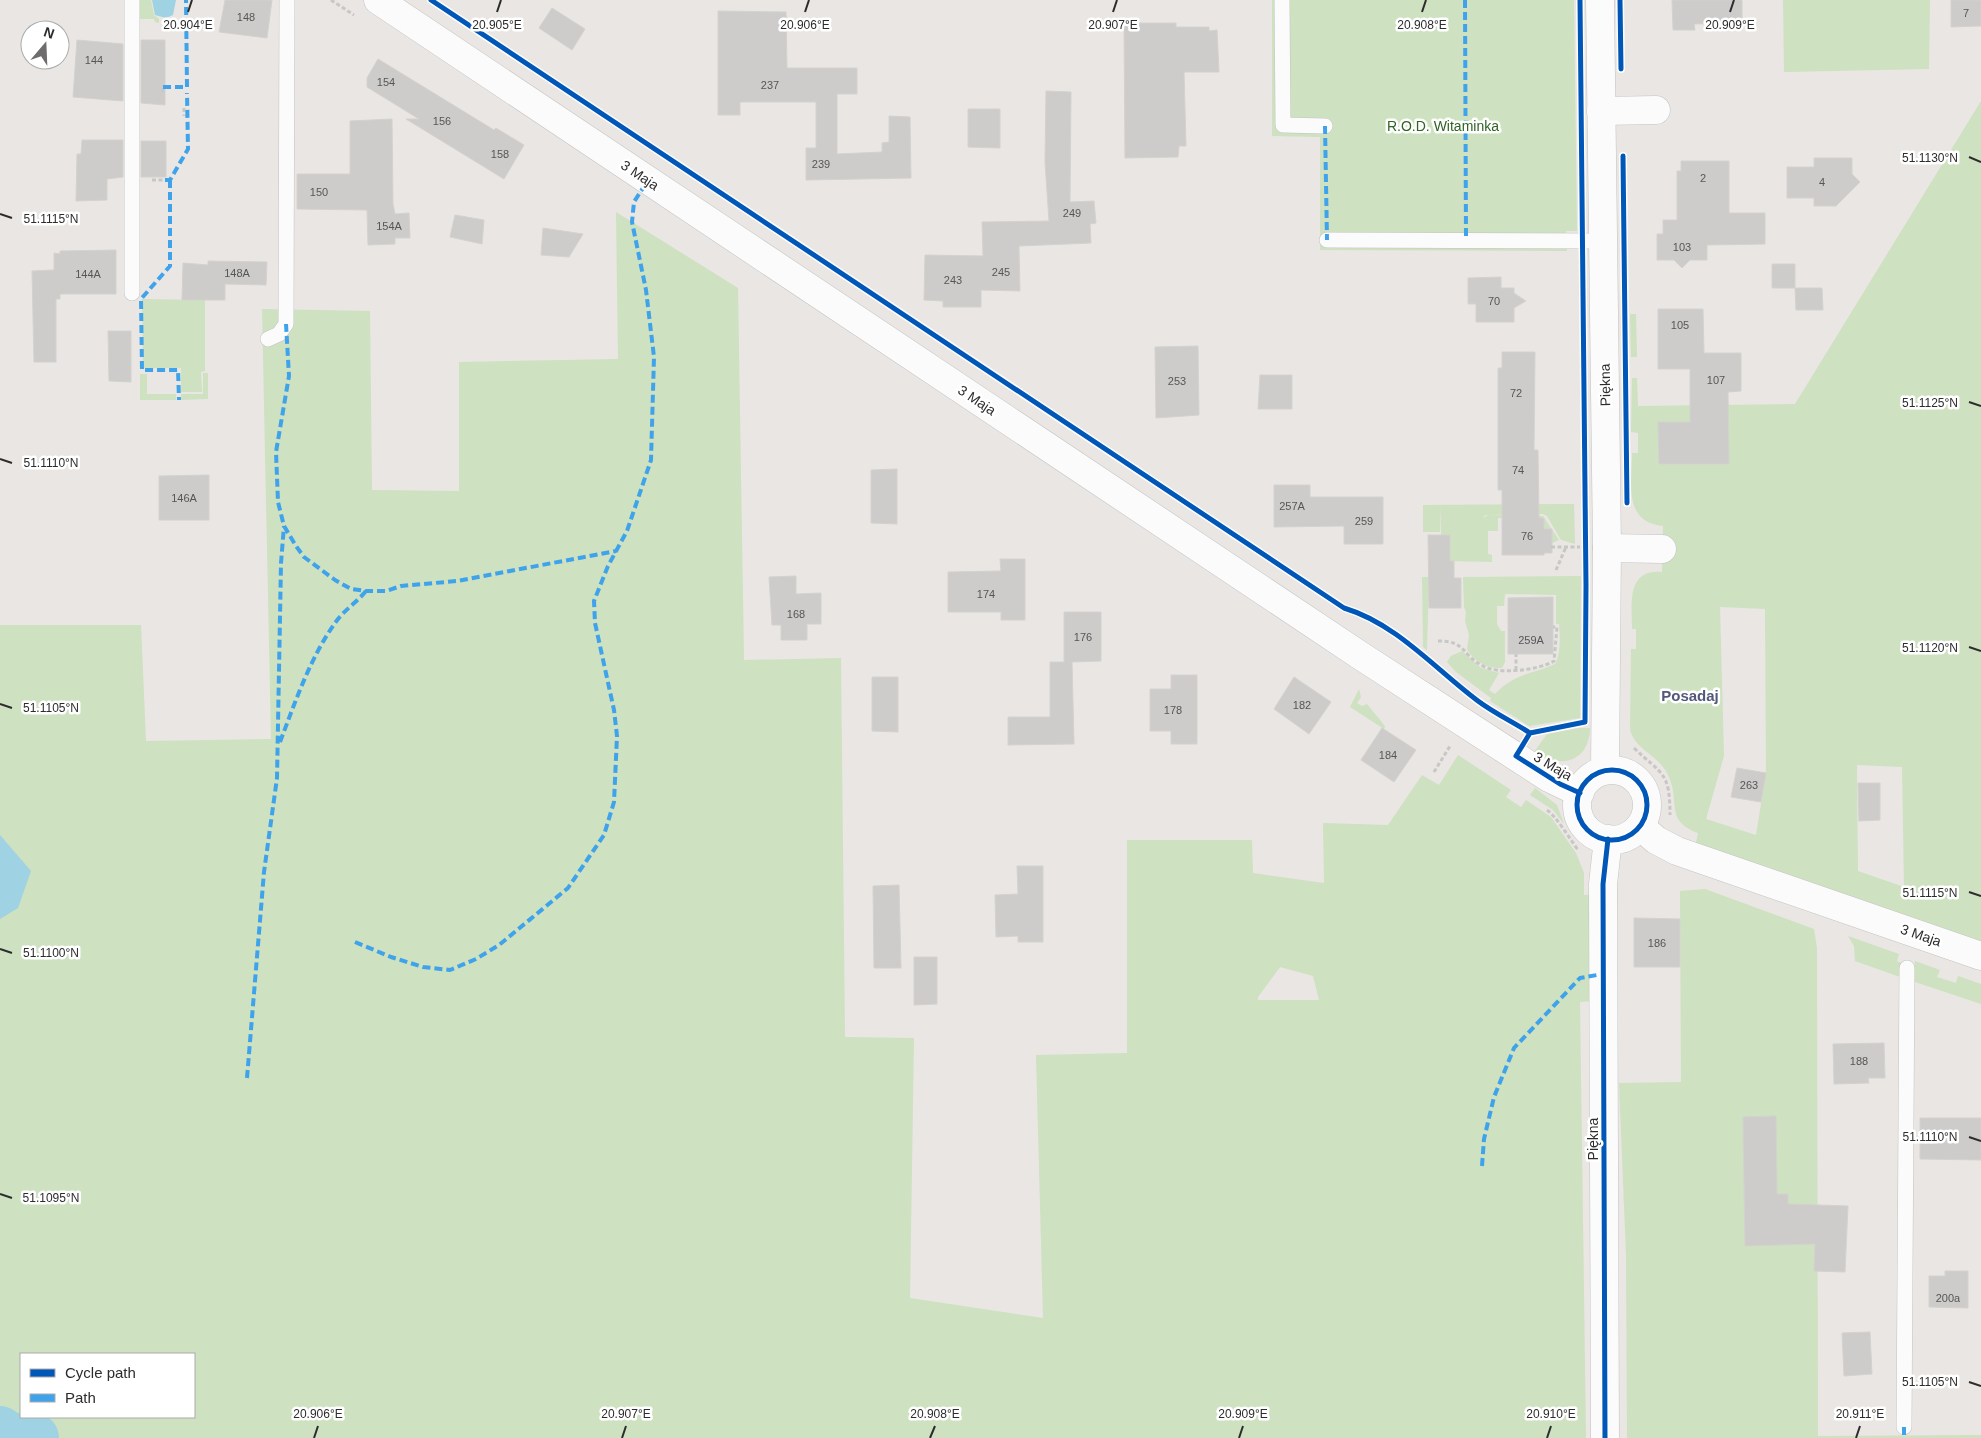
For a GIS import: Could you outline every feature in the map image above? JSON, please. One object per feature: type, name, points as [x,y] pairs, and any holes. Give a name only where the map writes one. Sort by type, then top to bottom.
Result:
[{"type":"street","name":"3 Maja","points":[[378,0],[1352,650],[1549,778],[1580,793]]},
{"type":"street","name":"Piękna","points":[[1600,0],[1606,548],[1605,770]]},
{"type":"street","points":[[1601,111],[1656,110]]},
{"type":"street","points":[[1606,548],[1662,549]]},
{"type":"street","points":[[1605,770],[1617,770],[1629,774],[1638,781],[1645,792],[1647,803],[1646,816],[1640,826],[1631,834],[1620,839],[1608,839],[1596,835],[1586,828],[1580,817],[1578,805],[1580,793],[1585,782],[1605,770]]},
{"type":"street","name":"3 Maja","points":[[1640,826],[1656,840],[1677,851],[1981,956]]},
{"type":"street","name":"Piękna","points":[[1606,1438],[1603,884],[1608,839]]},
{"type":"lane","points":[[132,0],[132,293]]},
{"type":"lane","points":[[268,339],[279,334],[286,324],[287,0]]},
{"type":"lane","points":[[1282,0],[1283,125],[1325,126]]},
{"type":"lane","points":[[1327,240],[1603,241]]},
{"type":"lane","points":[[1904,1427],[1907,968]]},
{"type":"path","points":[[184,108],[184,116]]},
{"type":"path","points":[[1552,547],[1575,547]]},
{"type":"path","points":[[1556,570],[1566,547]]},
{"type":"path","points":[[1438,641],[1457,643],[1475,661],[1486,668],[1500,671],[1516,670],[1554,661],[1558,634],[1557,627],[1553,627]]},
{"type":"path","points":[[1516,654],[1516,670]]},
{"type":"path","points":[[1629,743],[1662,773],[1670,794],[1672,822]]},
{"type":"path","points":[[1434,772],[1451,746]]},
{"type":"green space","points":[[140,0],[151,0],[154,15],[159,19],[159,23],[155,22],[154,19],[140,19]]},
{"type":"green space","name":"R.O.D. Witaminka","points":[[1272,0],[1574,0],[1577,231],[1566,231],[1567,251],[1320,250],[1320,137],[1272,136]]},
{"type":"green space","points":[[1783,0],[1930,0],[1929,69],[1784,72]]},
{"type":"green space","points":[[1981,101],[1981,944],[1696,843],[1698,833],[1687,828],[1680,822],[1677,816],[1671,783],[1667,773],[1658,761],[1641,747],[1632,736],[1630,729],[1631,649],[1636,649],[1636,629],[1632,629],[1632,599],[1637,582],[1642,576],[1662,572],[1663,526],[1650,523],[1641,517],[1632,500],[1632,453],[1638,453],[1638,433],[1631,432],[1632,378],[1637,378],[1638,406],[1795,404]],"holes":[[[1720,607],[1765,609],[1766,773],[1756,835],[1706,819],[1724,756]],[[1857,765],[1902,767],[1904,887],[1858,871]]]},
{"type":"green space","points":[[616,212],[738,288],[744,660],[841,658],[845,1037],[914,1038],[910,1298],[1043,1318],[1036,1055],[1127,1053],[1127,840],[1252,840],[1253,873],[1324,883],[1323,823],[1388,825],[1422,775],[1439,785],[1458,755],[1511,790],[1506,797],[1521,807],[1526,800],[1551,817],[1576,853],[1584,873],[1584,895],[1591,895],[1591,1001],[1580,1002],[1586,1438],[0,1438],[0,625],[141,625],[146,741],[271,739],[262,309],[370,311],[372,490],[459,491],[459,362],[618,359]],"holes":[[[1280,967],[1313,976],[1319,1000],[1258,1000],[1258,997]]]},
{"type":"green space","points":[[142,299],[205,300],[205,371],[201,372],[202,392],[181,392],[181,368],[143,368]]},
{"type":"green space","points":[[1630,314],[1636,314],[1637,357],[1631,357]]},
{"type":"green space","points":[[203,373],[208,373],[208,399],[181,400],[181,394],[203,394]]},
{"type":"green space","points":[[140,374],[147,374],[147,394],[176,394],[176,400],[140,400]]},
{"type":"green space","points":[[1574,504],[1575,544],[1561,540],[1547,516],[1543,514],[1485,515],[1483,518],[1488,515],[1543,516],[1559,540],[1552,543],[1544,529],[1544,518],[1498,518],[1498,531],[1488,531],[1488,554],[1492,555],[1492,562],[1450,561],[1450,536],[1441,535],[1441,506],[1440,532],[1423,532],[1423,505]]},
{"type":"green space","points":[[1581,576],[1580,718],[1529,726],[1490,701],[1491,698],[1456,672],[1447,662],[1451,656],[1462,651],[1481,668],[1499,673],[1489,690],[1495,694],[1516,678],[1555,664],[1560,645],[1559,624],[1556,624],[1556,595],[1505,594],[1504,606],[1497,606],[1497,624],[1501,631],[1505,631],[1505,662],[1502,668],[1497,668],[1477,661],[1467,649],[1469,635],[1465,621],[1463,577]]},
{"type":"green space","points":[[1422,577],[1462,577],[1429,578],[1427,650],[1423,647]]},
{"type":"green space","points":[[1359,689],[1361,697],[1357,703],[1362,706],[1367,704],[1385,726],[1384,729],[1350,707]]},
{"type":"green space","points":[[1579,728],[1590,728],[1588,740],[1579,755],[1571,760],[1554,760],[1534,752],[1547,734]]},
{"type":"green space","points":[[1535,788],[1557,805],[1564,824],[1553,810],[1530,795]]},
{"type":"green space","points":[[1705,889],[1814,929],[1817,948],[1818,1436],[1981,1435],[1981,1438],[1627,1438],[1626,1255],[1619,1083],[1681,1082],[1680,891]]},
{"type":"green space","points":[[1848,936],[1899,954],[1897,961],[1903,964],[1903,978],[1855,961],[1854,946]]},
{"type":"green space","points":[[1915,961],[1940,970],[1937,977],[1956,983],[1958,976],[1981,984],[1981,1004],[1912,981]]},
{"type":"water","points":[[152,0],[176,0],[173,15],[166,18],[155,15]]},
{"type":"water","points":[[0,835],[31,871],[18,908],[0,919]]},
{"type":"building","points":[[225,0],[272,0],[267,38],[219,32]]},
{"type":"building","points":[[1672,0],[1742,0],[1742,23],[1694,24],[1695,30],[1673,30]]},
{"type":"building","points":[[1951,0],[1981,0],[1981,26],[1951,27]]},
{"type":"building","points":[[552,8],[585,29],[572,50],[539,28]]},
{"type":"building","points":[[718,11],[786,12],[787,68],[857,68],[857,94],[837,94],[837,154],[882,152],[882,143],[889,142],[889,116],[910,117],[911,178],[806,180],[806,148],[816,148],[816,102],[740,102],[740,115],[718,115]]},
{"type":"building","points":[[1124,23],[1176,23],[1176,27],[1209,27],[1209,31],[1217,30],[1219,72],[1184,72],[1186,146],[1179,146],[1178,157],[1125,158]]},
{"type":"building","points":[[77,40],[123,44],[123,101],[73,97]]},
{"type":"building","points":[[141,40],[165,40],[165,105],[141,103]]},
{"type":"building","points":[[378,59],[494,130],[496,128],[524,145],[504,179],[406,119],[419,119],[367,87],[367,78]]},
{"type":"building","points":[[1046,91],[1071,92],[1070,202],[1094,201],[1096,223],[1090,224],[1091,243],[1019,246],[1020,291],[981,290],[981,307],[943,307],[943,301],[924,300],[925,255],[983,256],[982,222],[1049,221],[1045,162]]},
{"type":"building","points":[[968,109],[1000,109],[1000,148],[968,147]]},
{"type":"building","points":[[392,119],[393,204],[395,214],[409,213],[410,238],[395,238],[395,244],[368,245],[367,210],[297,209],[297,174],[350,174],[350,121]]},
{"type":"building","points":[[82,140],[123,140],[123,177],[107,179],[107,200],[76,201],[77,154],[81,154]]},
{"type":"building","points":[[141,141],[166,141],[166,177],[141,177]]},
{"type":"building","points":[[1814,158],[1852,158],[1852,174],[1860,182],[1836,206],[1814,206],[1814,198],[1787,198],[1787,167],[1814,167]]},
{"type":"building","points":[[1681,161],[1729,161],[1729,213],[1765,213],[1765,244],[1707,245],[1707,260],[1690,260],[1682,268],[1674,260],[1657,260],[1657,234],[1663,234],[1663,220],[1677,220],[1677,171],[1681,171]]},
{"type":"building","points":[[455,215],[484,220],[482,244],[450,237]]},
{"type":"building","points":[[543,228],[583,234],[569,257],[541,255]]},
{"type":"building","points":[[116,250],[116,294],[60,294],[60,299],[56,299],[56,362],[34,362],[32,271],[54,270],[54,253],[60,254],[60,251]]},
{"type":"building","points":[[208,261],[267,262],[266,285],[225,284],[225,300],[182,300],[183,263],[208,265]]},
{"type":"building","points":[[1772,264],[1795,264],[1795,288],[1772,288]]},
{"type":"building","points":[[1501,277],[1501,288],[1514,288],[1514,293],[1526,301],[1514,308],[1514,322],[1476,322],[1476,304],[1468,304],[1468,278]]},
{"type":"building","points":[[1795,288],[1822,288],[1823,310],[1796,310]]},
{"type":"building","points":[[1658,309],[1703,309],[1704,353],[1741,353],[1741,391],[1728,392],[1729,464],[1659,464],[1658,422],[1690,422],[1690,369],[1658,369]]},
{"type":"building","points":[[108,331],[131,331],[131,382],[109,381]]},
{"type":"building","points":[[1198,346],[1199,415],[1156,418],[1155,347]]},
{"type":"building","points":[[1502,352],[1535,352],[1534,450],[1538,450],[1539,518],[1544,518],[1544,529],[1552,529],[1552,553],[1544,553],[1544,555],[1502,555],[1502,490],[1498,490],[1498,368],[1502,368]]},
{"type":"building","points":[[1260,375],[1292,375],[1292,409],[1258,409]]},
{"type":"building","points":[[897,469],[897,524],[871,523],[871,470]]},
{"type":"building","points":[[209,475],[209,520],[159,520],[159,476]]},
{"type":"building","points":[[1274,485],[1310,485],[1310,497],[1383,497],[1383,544],[1344,544],[1344,526],[1274,527]]},
{"type":"building","points":[[1428,535],[1450,535],[1450,561],[1454,561],[1454,578],[1461,578],[1461,608],[1429,608]]},
{"type":"building","points":[[1000,559],[1025,559],[1025,620],[1001,620],[1001,612],[948,612],[948,572],[1001,571]]},
{"type":"building","points":[[796,576],[796,594],[821,593],[821,624],[807,624],[807,640],[781,640],[781,625],[772,625],[769,577]]},
{"type":"building","points":[[1553,597],[1553,654],[1508,654],[1508,598]]},
{"type":"building","points":[[1064,612],[1101,612],[1101,661],[1072,662],[1074,744],[1008,745],[1008,717],[1050,717],[1050,662],[1064,662]]},
{"type":"building","points":[[1171,675],[1197,675],[1197,744],[1171,744],[1171,731],[1150,731],[1150,689],[1171,689]]},
{"type":"building","points":[[872,677],[898,677],[898,732],[872,731]]},
{"type":"building","points":[[1294,677],[1331,702],[1309,734],[1274,709]]},
{"type":"building","points":[[1382,728],[1416,750],[1394,782],[1361,760]]},
{"type":"building","points":[[1737,768],[1766,773],[1761,802],[1731,797]]},
{"type":"building","points":[[1858,783],[1880,783],[1880,820],[1859,821]]},
{"type":"building","points":[[1017,866],[1043,866],[1043,942],[1018,942],[1018,936],[996,937],[995,895],[1018,894]]},
{"type":"building","points":[[899,885],[901,968],[874,968],[873,886]]},
{"type":"building","points":[[1634,918],[1680,919],[1680,967],[1634,967]]},
{"type":"building","points":[[914,957],[937,957],[937,1004],[914,1005]]},
{"type":"building","points":[[1884,1043],[1885,1078],[1868,1078],[1869,1083],[1834,1084],[1833,1044]]},
{"type":"building","points":[[1776,1116],[1777,1194],[1788,1194],[1788,1204],[1848,1206],[1845,1272],[1814,1271],[1815,1244],[1745,1246],[1743,1117]]},
{"type":"building","points":[[1920,1118],[1981,1118],[1981,1160],[1920,1159]]},
{"type":"building","points":[[1945,1271],[1968,1271],[1968,1308],[1929,1307],[1929,1276],[1945,1276]]},
{"type":"building","points":[[1870,1332],[1872,1374],[1844,1376],[1842,1333]]},
{"type":"waterway","points":[[0,1431],[9,1438],[34,1438]]},
{"type":"marked path","points":[[163,87],[187,87],[186,0]]},
{"type":"marked path","points":[[1465,0],[1466,240]]},
{"type":"marked path","points":[[165,180],[170,180],[188,149],[187,93]]},
{"type":"marked path","points":[[1325,126],[1327,240]]},
{"type":"marked path","points":[[170,180],[170,266],[141,299],[142,370],[178,370],[179,400]]},
{"type":"marked path","points":[[355,942],[391,957],[423,967],[450,970],[476,959],[499,945],[568,888],[604,835],[614,802],[617,736],[614,710],[595,623],[594,601],[608,566],[627,531],[651,460],[654,357],[646,290],[632,222],[634,202],[648,180]]},
{"type":"marked path","points":[[286,324],[289,376],[276,452],[278,502],[284,526],[304,557],[335,580],[351,589],[386,591],[401,586],[457,581],[616,551]]},
{"type":"marked path","points":[[247,1078],[264,872],[277,778],[281,563],[284,526]]},
{"type":"marked path","points":[[280,742],[305,678],[328,633],[338,619],[366,591]]},
{"type":"marked path","points":[[1482,1166],[1484,1139],[1494,1097],[1514,1048],[1580,978],[1603,974]]},
{"type":"marked path","points":[[1904,1427],[1904,1438]]},
{"type":"cycle path","points":[[431,0],[1344,608],[1363,615],[1398,636],[1490,710],[1530,733]]},
{"type":"cycle path","points":[[1580,0],[1586,586],[1585,722],[1530,733],[1516,756],[1560,784],[1580,793]]},
{"type":"cycle path","points":[[1620,0],[1621,69]]},
{"type":"cycle path","points":[[1623,156],[1627,503]]},
{"type":"cycle path","points":[[1612,770],[1631,776],[1641,786],[1647,805],[1641,824],[1631,834],[1612,840],[1593,834],[1583,824],[1577,805],[1583,786],[1593,776],[1612,770]]},
{"type":"cycle path","points":[[1605,1438],[1603,884],[1608,839]]},
{"type":"district","name":"Posadaj","points":[[1690,696]]}]
